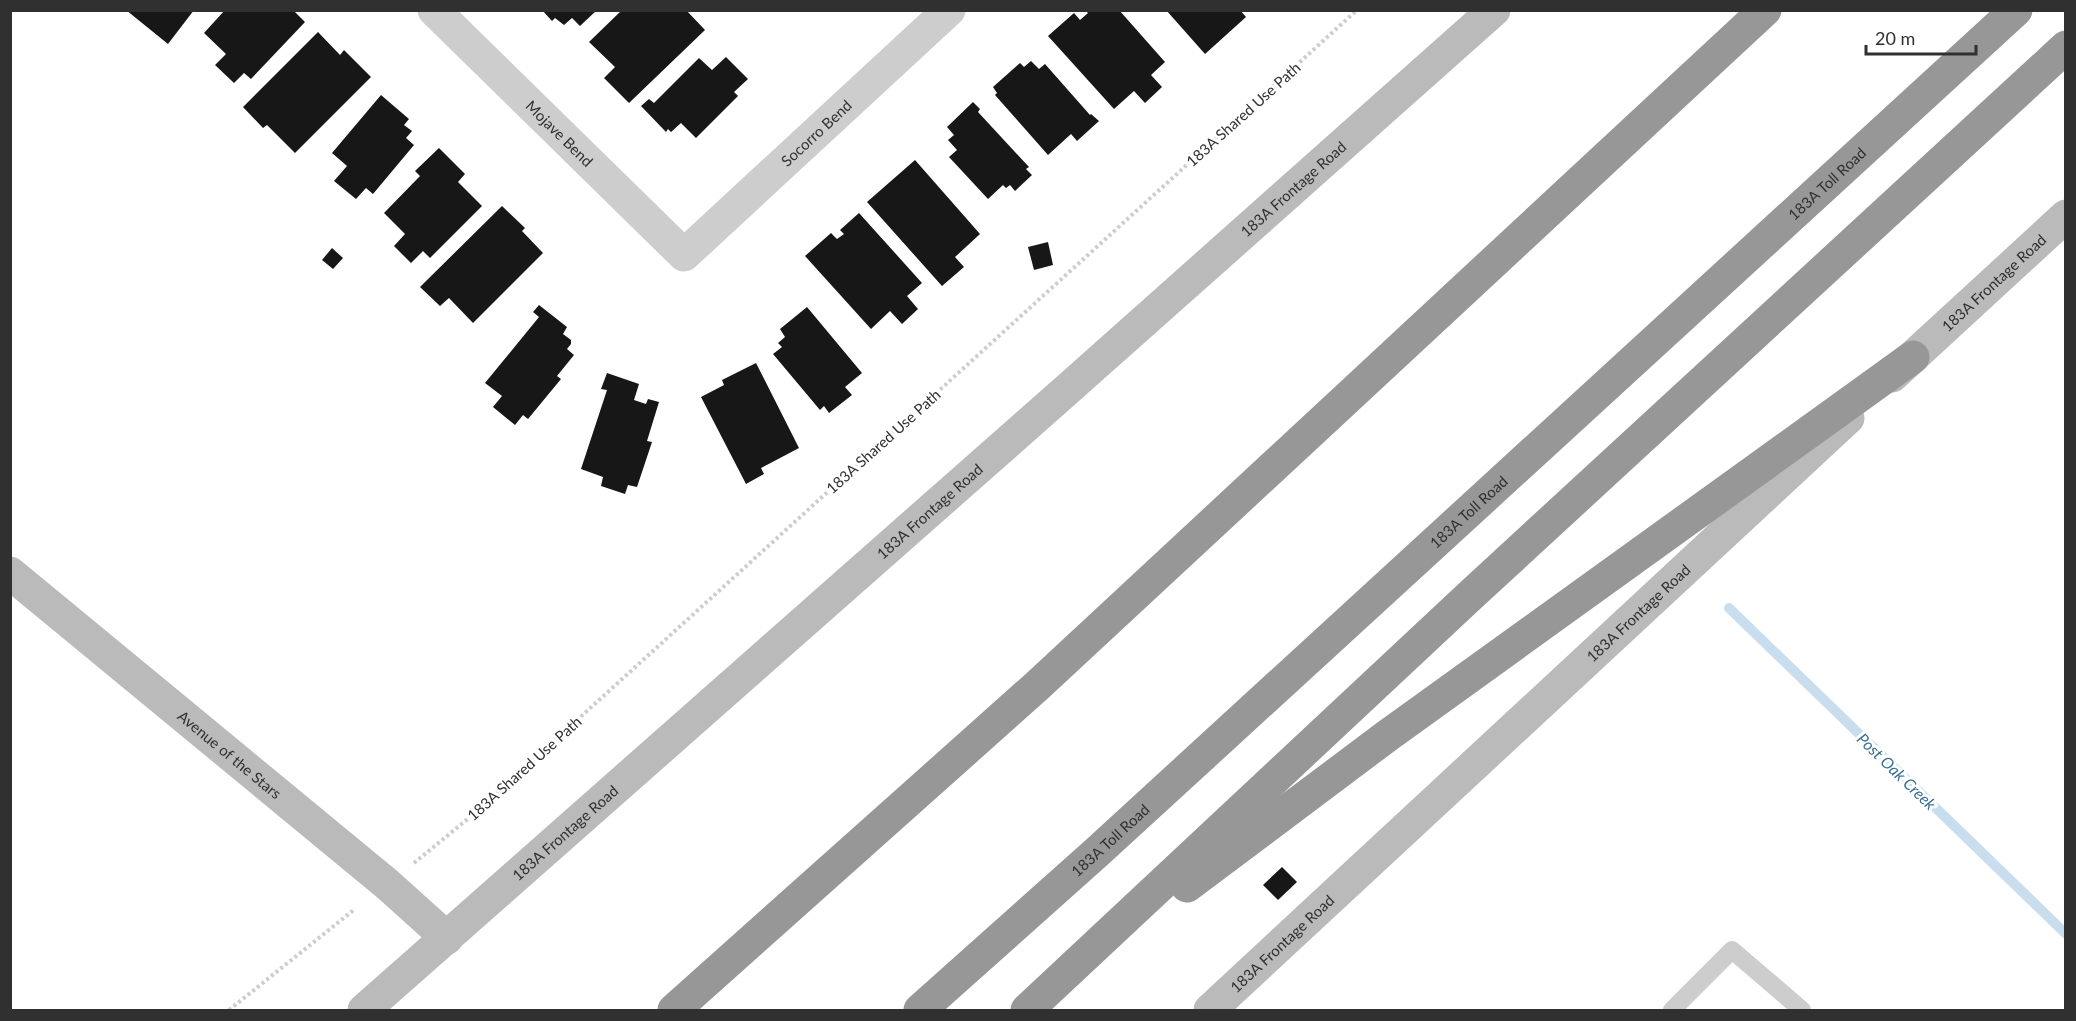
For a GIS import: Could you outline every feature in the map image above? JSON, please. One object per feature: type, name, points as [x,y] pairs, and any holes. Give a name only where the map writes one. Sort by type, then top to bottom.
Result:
[{"type":"highway","points":[[674,1011],[1046,678],[1766,10]]},
{"type":"highway","name":"183A Toll Road","points":[[920,1011],[1087,861],[2016,10]]},
{"type":"highway","points":[[1027,1011],[1473,593],[2066,48]]},
{"type":"highway","points":[[1019,1011],[1387,736],[1913,357]]},
{"type":"main road","name":"183A Frontage Road","points":[[364,1011],[1494,10]]},
{"type":"main road","name":"183A Frontage Road","points":[[1210,1011],[2066,216]]},
{"type":"main road","name":"Avenue of the Stars","points":[[10,573],[387,884],[447,938]]},
{"type":"street","name":"Mojave Bend","points":[[434,10],[684,255]]},
{"type":"street","name":"Socorro Bend","points":[[684,255],[949,10]]},
{"type":"lane","points":[[1672,1011],[1731,950],[1802,1011]]},
{"type":"path","name":"183A Shared Use Path","points":[[407,868],[475,813],[1357,10]]},
{"type":"path","points":[[229,1011],[355,909]]},
{"type":"building","points":[[126,10],[194,10],[168,44]]},
{"type":"building","points":[[225,10],[293,10],[305,22],[251,79],[244,73],[234,83],[215,65],[226,54],[204,33]]},
{"type":"building","points":[[542,10],[597,10],[580,26],[572,18],[564,25],[555,18],[552,21]]},
{"type":"building","points":[[622,10],[686,10],[705,30],[629,103],[604,78],[615,67],[589,42]]},
{"type":"building","points":[[1085,10],[1119,10],[1165,62],[1151,75],[1162,87],[1145,103],[1134,91],[1114,109],[1048,36],[1074,13],[1080,20],[1088,13]]},
{"type":"building","points":[[1166,10],[1240,10],[1246,17],[1205,54]]},
{"type":"building","points":[[318,32],[340,55],[344,50],[371,77],[295,153],[267,125],[263,128],[243,107]]},
{"type":"building","points":[[726,57],[748,79],[734,92],[738,96],[696,138],[681,123],[671,132],[668,129],[666,132],[641,106],[649,99],[654,103],[699,58],[712,70]]},
{"type":"building","points":[[1031,61],[1039,69],[1045,64],[1090,115],[1099,121],[1077,141],[1071,134],[1048,155],[995,95],[997,93],[993,87],[1020,63],[1024,67]]},
{"type":"building","points":[[381,95],[409,119],[404,125],[412,131],[406,138],[414,145],[373,194],[366,188],[356,199],[334,181],[347,166],[332,153]]},
{"type":"building","points":[[973,102],[980,109],[978,112],[1029,167],[1026,169],[1032,175],[1015,191],[1010,185],[1006,188],[1003,185],[988,199],[949,157],[957,150],[948,140],[954,135],[947,127]]},
{"type":"building","points":[[439,148],[465,174],[458,182],[482,206],[430,258],[423,251],[411,263],[394,246],[405,234],[384,213],[420,176],[415,171]]},
{"type":"building","points":[[915,160],[980,234],[955,257],[964,267],[942,286],[867,202]]},
{"type":"building","points":[[502,206],[525,228],[522,231],[543,253],[473,323],[449,298],[440,306],[420,287]]},
{"type":"building","points":[[859,213],[922,283],[907,296],[918,309],[902,324],[890,311],[871,329],[805,256],[831,233],[837,239],[844,234],[840,230]]},
{"type":"building","points":[[1048,242],[1053,265],[1034,270],[1028,247]]},
{"type":"building","points":[[332,248],[343,258],[333,269],[322,260]]},
{"type":"building","points":[[539,305],[567,327],[563,334],[571,340],[567,349],[574,355],[557,376],[561,379],[528,419],[523,415],[515,425],[493,407],[502,396],[485,383],[539,317],[533,312]]},
{"type":"building","points":[[807,307],[862,373],[845,387],[852,395],[829,413],[824,406],[820,410],[773,354],[782,347],[778,343],[785,337],[780,329]]},
{"type":"building","points":[[756,363],[799,448],[761,468],[764,474],[746,484],[701,397],[724,385],[722,380]]},
{"type":"building","points":[[607,373],[639,384],[634,400],[646,404],[648,399],[659,402],[647,441],[652,442],[637,487],[628,485],[625,494],[601,486],[603,477],[581,469],[607,390],[601,389]]},
{"type":"building","points":[[1282,867],[1297,882],[1278,900],[1263,885]]},
{"type":"waterway","name":"Post Oak Creek","points":[[1729,608],[2066,934]]}]
